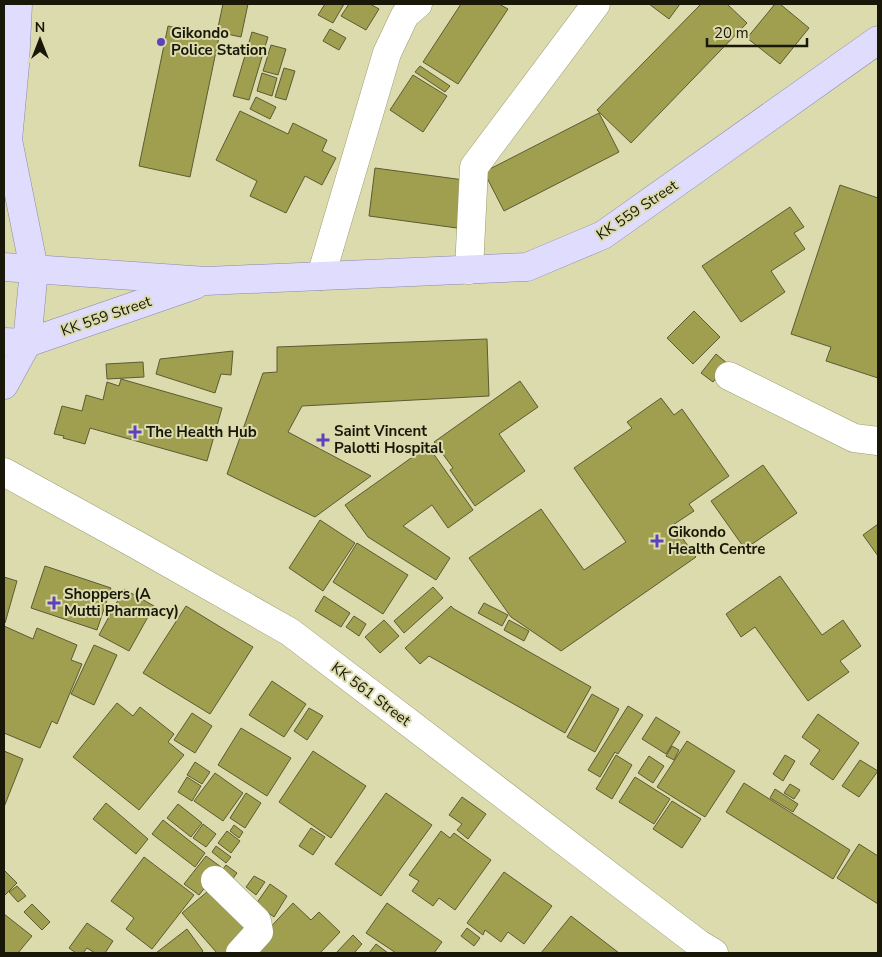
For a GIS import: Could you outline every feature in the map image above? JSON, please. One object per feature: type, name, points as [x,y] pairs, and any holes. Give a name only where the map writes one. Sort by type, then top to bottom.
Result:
[{"type":"main road","points":[[4,385],[34,269],[6,146],[15,64],[18,4]]},
{"type":"main road","name":"KK 559 Street","points":[[4,267],[206,281],[527,268],[603,235],[878,40]]},
{"type":"main road","name":"KK 559 Street","points":[[15,342],[206,281]]},
{"type":"street","points":[[321,276],[387,54],[405,15],[418,4]]},
{"type":"street","points":[[469,270],[474,167],[596,4]]},
{"type":"street","points":[[729,376],[854,438],[878,441]]},
{"type":"street","name":"KK 561 Street","points":[[4,472],[290,632],[704,950]]},
{"type":"street","points":[[214,880],[257,921],[259,932],[240,953]]},
{"type":"building","points":[[223,4],[248,4],[241,37],[217,32]]},
{"type":"building","points":[[325,4],[344,4],[333,23],[318,15]]},
{"type":"building","points":[[349,4],[370,4],[379,9],[366,30],[341,16]]},
{"type":"building","points":[[461,4],[499,4],[508,9],[458,84],[423,62]]},
{"type":"building","points":[[649,4],[680,4],[669,19]]},
{"type":"building","points":[[701,4],[727,4],[747,23],[631,143],[597,110]]},
{"type":"building","points":[[775,4],[780,4],[809,28],[780,64],[747,38]]},
{"type":"building","points":[[168,26],[219,37],[190,177],[139,166]]},
{"type":"building","points":[[330,29],[346,38],[339,50],[323,41]]},
{"type":"building","points":[[252,32],[268,37],[249,100],[233,96]]},
{"type":"building","points":[[271,45],[286,49],[278,75],[263,71]]},
{"type":"building","points":[[420,66],[450,86],[445,92],[415,72]]},
{"type":"building","points":[[284,68],[295,71],[286,100],[275,97]]},
{"type":"building","points":[[262,73],[277,78],[272,96],[257,91]]},
{"type":"building","points":[[413,75],[447,96],[423,132],[390,110]]},
{"type":"building","points":[[256,97],[276,107],[270,119],[250,109]]},
{"type":"building","points":[[240,111],[288,134],[293,123],[327,140],[322,151],[336,158],[322,185],[305,176],[286,213],[250,196],[257,181],[216,160]]},
{"type":"building","points":[[599,113],[619,152],[504,211],[484,172]]},
{"type":"building","points":[[375,168],[464,180],[457,228],[369,216]]},
{"type":"building","points":[[840,185],[878,198],[878,378],[826,361],[831,347],[791,334]]},
{"type":"building","points":[[790,207],[804,227],[794,233],[805,249],[771,271],[785,292],[741,322],[702,266]]},
{"type":"building","points":[[694,311],[720,337],[693,364],[667,338]]},
{"type":"building","points":[[487,339],[489,396],[302,406],[288,432],[371,476],[315,517],[227,474],[263,373],[277,372],[277,347]]},
{"type":"building","points":[[233,351],[231,375],[221,374],[215,393],[156,374],[160,359]]},
{"type":"building","points":[[716,354],[728,364],[713,382],[701,373]]},
{"type":"building","points":[[143,362],[144,377],[107,379],[106,364]]},
{"type":"building","points":[[121,379],[222,408],[207,461],[90,428],[85,444],[54,434],[62,406],[82,411],[86,395],[103,400],[107,382],[119,386]]},
{"type":"building","points":[[520,381],[538,407],[499,434],[525,471],[475,506],[450,470],[453,468],[434,442]]},
{"type":"building","points":[[661,398],[674,415],[682,409],[729,476],[689,504],[694,511],[673,525],[696,557],[561,651],[511,617],[469,558],[541,509],[584,570],[626,542],[574,468],[632,428],[627,422]]},
{"type":"building","points":[[428,446],[473,510],[448,528],[432,505],[403,526],[450,558],[436,580],[368,537],[345,505]]},
{"type":"building","points":[[763,465],[797,513],[745,549],[711,501]]},
{"type":"building","points":[[320,520],[355,543],[323,591],[289,568]]},
{"type":"building","points":[[878,524],[878,556],[863,535]]},
{"type":"building","points":[[357,543],[408,575],[383,614],[333,582]]},
{"type":"building","points":[[45,566],[111,588],[97,630],[31,608]]},
{"type":"building","points":[[780,576],[822,635],[843,620],[861,646],[840,661],[849,672],[808,701],[755,627],[741,637],[726,614]]},
{"type":"building","points":[[4,577],[17,581],[5,623],[4,623]]},
{"type":"building","points":[[433,587],[443,598],[404,633],[394,621]]},
{"type":"building","points":[[124,589],[154,606],[129,651],[99,635]]},
{"type":"building","points":[[324,596],[350,613],[341,627],[315,611]]},
{"type":"building","points":[[484,603],[508,615],[502,626],[478,613]]},
{"type":"building","points":[[186,606],[253,647],[210,714],[143,673]]},
{"type":"building","points":[[451,606],[591,687],[565,733],[429,656],[420,664],[405,648]]},
{"type":"building","points":[[354,616],[366,624],[359,636],[346,627]]},
{"type":"building","points":[[384,620],[399,636],[380,653],[365,637]]},
{"type":"building","points":[[509,620],[529,631],[524,641],[504,630]]},
{"type":"building","points":[[4,626],[33,639],[37,628],[77,645],[71,660],[82,664],[57,724],[52,721],[40,748],[4,733]]},
{"type":"building","points":[[94,645],[117,655],[94,705],[71,694]]},
{"type":"building","points":[[272,681],[306,704],[284,737],[249,715]]},
{"type":"building","points":[[592,694],[619,709],[595,752],[567,737]]},
{"type":"building","points":[[117,703],[133,716],[140,707],[174,734],[168,742],[184,755],[139,810],[73,757]]},
{"type":"building","points":[[628,706],[643,715],[618,754],[615,752],[600,777],[588,770]]},
{"type":"building","points":[[309,708],[323,716],[307,740],[294,731]]},
{"type":"building","points":[[192,713],[212,726],[195,753],[174,740]]},
{"type":"building","points":[[818,714],[859,743],[833,780],[810,764],[820,750],[802,737]]},
{"type":"building","points":[[656,717],[680,732],[666,754],[642,739]]},
{"type":"building","points":[[241,728],[291,758],[267,796],[218,765]]},
{"type":"building","points":[[687,741],[735,771],[705,817],[657,787]]},
{"type":"building","points":[[672,746],[679,750],[674,760],[666,756]]},
{"type":"building","points":[[4,751],[23,759],[4,807]]},
{"type":"building","points":[[313,751],[366,786],[331,838],[279,802]]},
{"type":"building","points":[[616,755],[632,765],[612,799],[596,789]]},
{"type":"building","points":[[785,755],[795,761],[783,781],[773,774]]},
{"type":"building","points":[[649,756],[664,766],[653,783],[638,773]]},
{"type":"building","points":[[860,760],[878,771],[859,797],[842,786]]},
{"type":"building","points":[[195,762],[210,772],[202,784],[187,775]]},
{"type":"building","points":[[215,773],[243,793],[223,821],[194,801]]},
{"type":"building","points":[[187,777],[201,786],[192,801],[178,792]]},
{"type":"building","points":[[635,777],[670,799],[654,824],[619,802]]},
{"type":"building","points":[[744,783],[850,850],[833,879],[726,812]]},
{"type":"building","points":[[790,784],[800,790],[794,799],[784,793]]},
{"type":"building","points":[[775,789],[798,804],[793,812],[770,798]]},
{"type":"building","points":[[246,793],[261,803],[245,828],[230,818]]},
{"type":"building","points":[[386,793],[432,825],[381,896],[335,864]]},
{"type":"building","points":[[462,797],[486,814],[468,839],[457,830],[462,824],[449,815]]},
{"type":"building","points":[[672,801],[701,819],[682,848],[653,829]]},
{"type":"building","points":[[106,803],[148,839],[136,854],[93,819]]},
{"type":"building","points":[[178,804],[202,823],[191,837],[167,818]]},
{"type":"building","points":[[163,820],[205,853],[195,867],[152,834]]},
{"type":"building","points":[[203,824],[216,834],[206,847],[193,838]]},
{"type":"building","points":[[234,825],[243,832],[239,838],[230,831]]},
{"type":"building","points":[[311,828],[325,837],[313,855],[299,846]]},
{"type":"building","points":[[227,831],[240,841],[231,853],[218,843]]},
{"type":"building","points":[[441,831],[450,838],[454,833],[491,860],[455,910],[439,898],[433,906],[412,891],[419,881],[409,875]]},
{"type":"building","points":[[859,844],[878,856],[878,904],[837,878]]},
{"type":"building","points":[[216,846],[231,857],[226,863],[212,852]]},
{"type":"building","points":[[206,856],[221,867],[199,895],[184,884]]},
{"type":"building","points":[[144,857],[194,895],[152,949],[126,929],[134,918],[111,901]]},
{"type":"building","points":[[226,865],[237,873],[228,885],[217,877]]},
{"type":"building","points":[[4,870],[17,883],[5,895],[4,893]]},
{"type":"building","points":[[504,872],[552,906],[524,944],[508,932],[501,942],[485,930],[483,935],[467,923]]},
{"type":"building","points":[[254,876],[265,882],[256,895],[246,887]]},
{"type":"building","points":[[270,884],[287,896],[274,917],[256,904]]},
{"type":"building","points":[[17,886],[26,896],[18,902],[9,892]]},
{"type":"building","points":[[214,886],[255,934],[232,953],[217,953],[182,913]]},
{"type":"building","points":[[293,903],[311,920],[319,912],[340,932],[320,953],[255,953],[250,949]]},
{"type":"building","points":[[387,903],[442,942],[434,953],[396,953],[366,933]]},
{"type":"building","points":[[32,904],[50,922],[42,930],[24,912]]},
{"type":"building","points":[[4,914],[32,936],[18,953],[4,953]]},
{"type":"building","points":[[571,916],[619,953],[541,953]]},
{"type":"building","points":[[87,923],[113,941],[105,953],[95,953],[87,948],[83,953],[76,953],[69,948]]},
{"type":"building","points":[[467,928],[480,938],[474,946],[461,936]]},
{"type":"building","points":[[187,929],[203,951],[201,953],[156,953]]},
{"type":"building","points":[[353,935],[362,944],[354,953],[336,953]]},
{"type":"building","points":[[376,944],[388,953],[369,953]]},
{"type":"place","name":"Gikondo Police Station","points":[[161,42]]},
{"type":"place","name":"The Health Hub","points":[[135,432]]},
{"type":"place","name":"Saint Vincent Palotti Hospital","points":[[323,440]]},
{"type":"place","name":"Gikondo Health Centre","points":[[657,541]]},
{"type":"place","name":"Shoppers (A Mutti Pharmacy)","points":[[54,603]]}]
